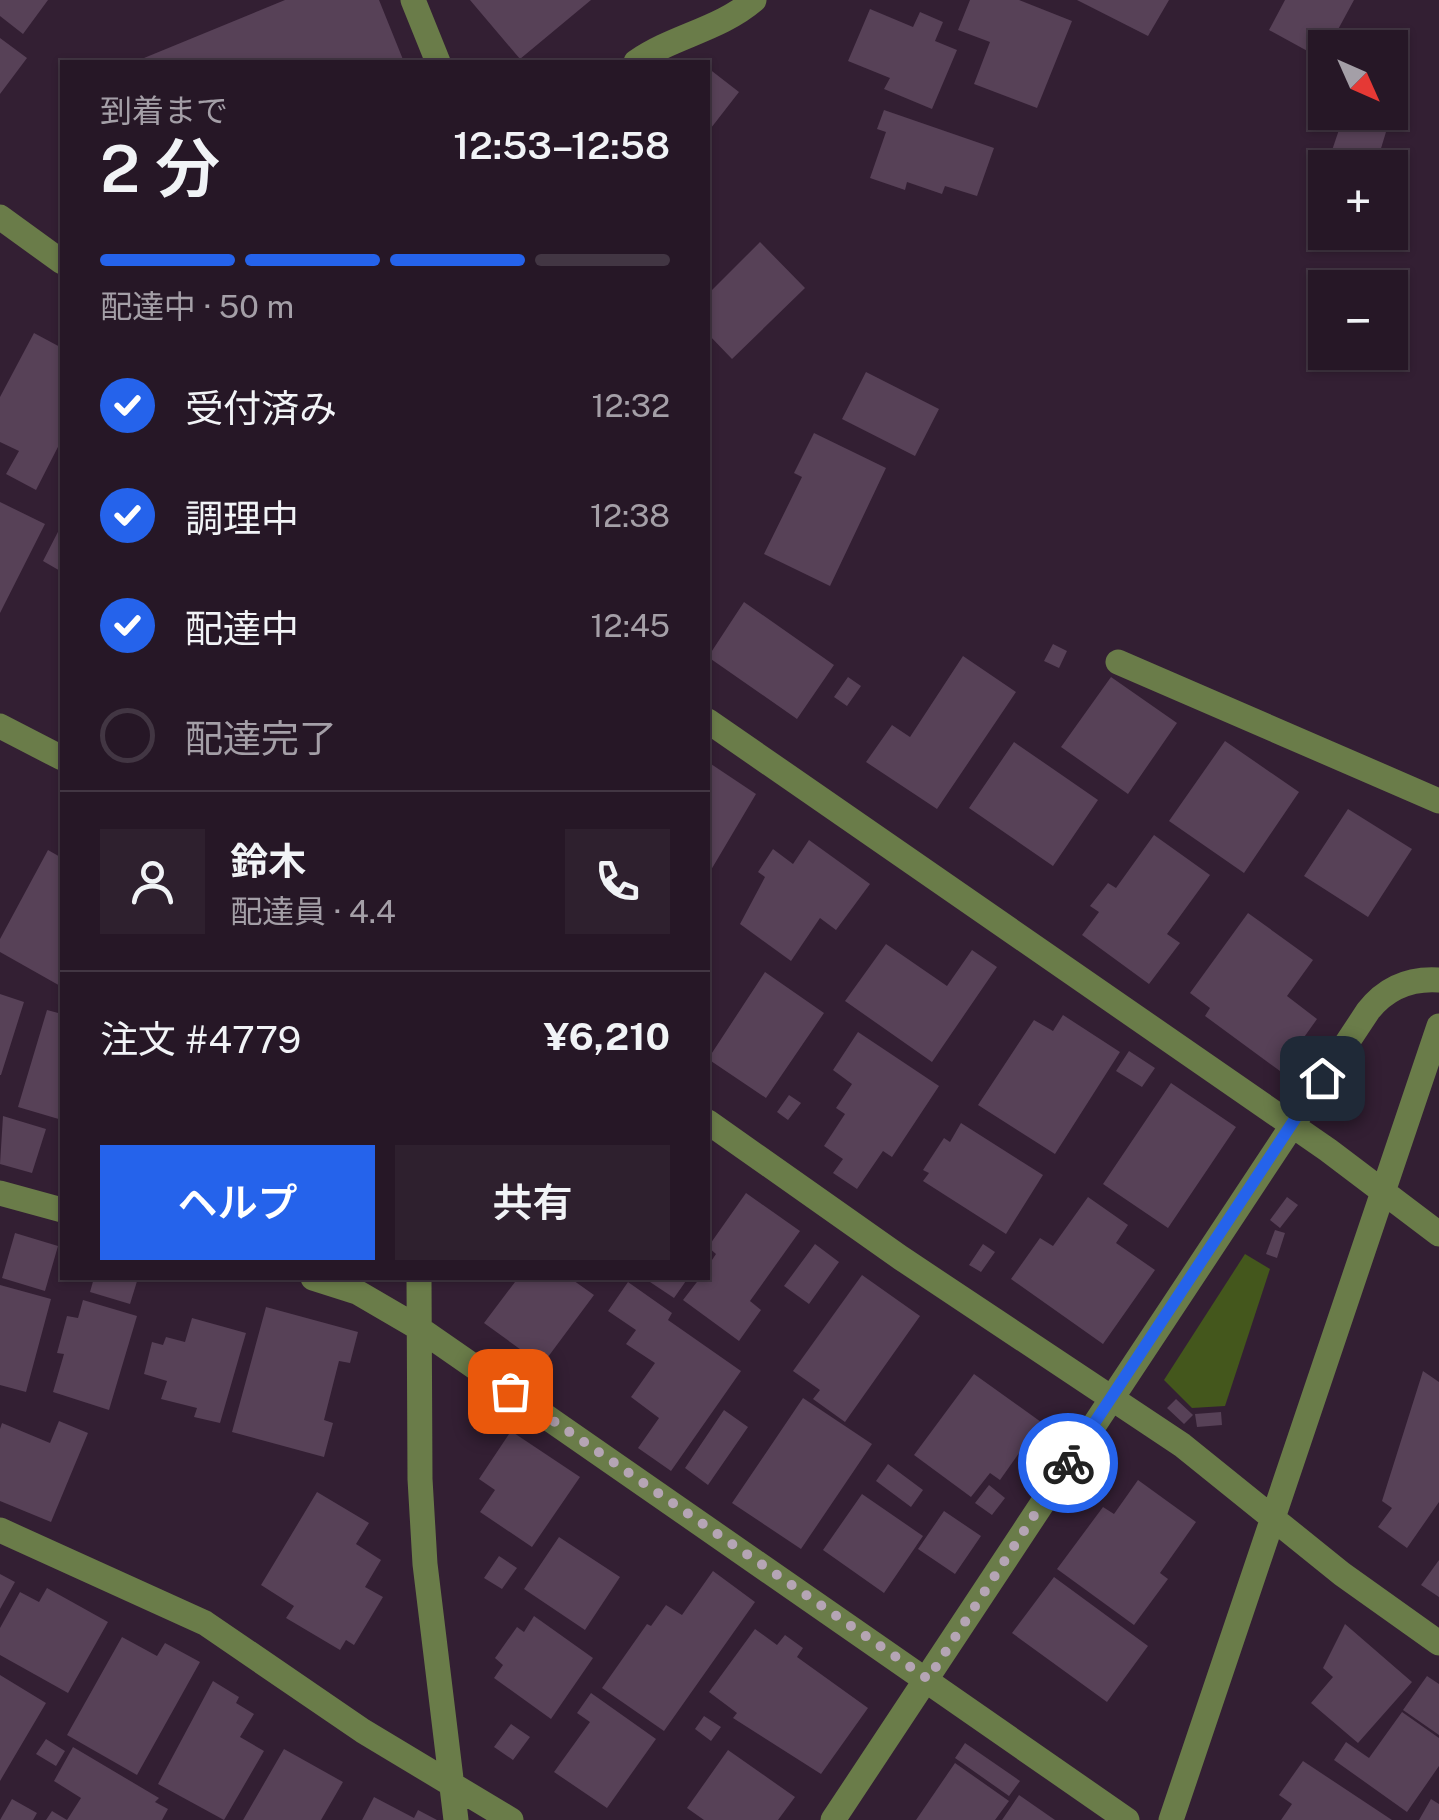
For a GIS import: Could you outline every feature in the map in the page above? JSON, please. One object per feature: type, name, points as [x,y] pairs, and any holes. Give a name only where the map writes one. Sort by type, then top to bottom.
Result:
[{"type":"street","points":[[413,0],[437,60]]},
{"type":"street","points":[[639,60],[721,24],[754,0]]},
{"type":"street","points":[[0,217],[60,261]]},
{"type":"street","points":[[1118,662],[1439,801]]},
{"type":"street","points":[[710,722],[1292,1125],[1439,1234]]},
{"type":"street","points":[[0,726],[60,757]]},
{"type":"street","points":[[833,1820],[1382,993],[1424,979],[1439,980]]},
{"type":"street","points":[[1171,1820],[1439,1026]]},
{"type":"street","points":[[710,1123],[1209,1464],[1342,1574],[1439,1644]]},
{"type":"street","points":[[0,1193],[60,1209]]},
{"type":"street","points":[[319,1280],[356,1292],[417,1327],[1127,1820]]},
{"type":"street","points":[[420,1280],[417,1327],[425,1564],[456,1820]]},
{"type":"street","points":[[0,1530],[206,1623],[363,1731],[511,1820]]},
{"type":"green space","points":[[1245,1254],[1270,1269],[1225,1406],[1192,1408],[1164,1380]]},
{"type":"building","points":[[0,0],[48,0],[23,34],[0,16]]},
{"type":"building","points":[[285,0],[379,0],[403,60],[145,60]]},
{"type":"building","points":[[470,0],[591,0],[520,59]]},
{"type":"building","points":[[970,0],[1019,0],[1072,21],[1037,108],[974,84],[990,42],[958,30]]},
{"type":"building","points":[[1077,0],[1169,0],[1148,36]]},
{"type":"building","points":[[1285,0],[1354,0],[1338,30],[1308,30],[1308,51],[1269,30]]},
{"type":"building","points":[[870,9],[913,27],[920,12],[943,22],[935,41],[957,50],[932,109],[884,89],[890,78],[848,61]]},
{"type":"building","points":[[0,38],[27,58],[0,94]]},
{"type":"building","points":[[710,70],[739,92],[710,127]]},
{"type":"building","points":[[884,110],[994,148],[977,196],[945,186],[942,194],[907,182],[905,190],[870,178],[886,132],[877,129]]},
{"type":"building","points":[[1339,130],[1386,132],[1380,150],[1332,150]]},
{"type":"building","points":[[760,242],[805,288],[732,359],[710,336],[710,292]]},
{"type":"building","points":[[34,333],[60,347],[60,443],[36,490],[6,474],[19,451],[0,442],[0,397]]},
{"type":"building","points":[[866,372],[939,409],[915,456],[842,419]]},
{"type":"building","points":[[814,433],[886,468],[830,586],[764,554],[802,477],[794,473]]},
{"type":"building","points":[[0,502],[45,524],[0,613]]},
{"type":"building","points":[[60,528],[60,571],[43,561]]},
{"type":"building","points":[[744,602],[834,665],[797,719],[710,658]]},
{"type":"building","points":[[1053,644],[1067,651],[1059,668],[1044,661]]},
{"type":"building","points":[[963,656],[1016,692],[937,809],[866,762],[892,725],[910,737]]},
{"type":"building","points":[[848,677],[861,686],[847,706],[834,697]]},
{"type":"building","points":[[1111,677],[1177,723],[1128,794],[1061,747]]},
{"type":"building","points":[[1225,741],[1299,792],[1244,873],[1169,821]]},
{"type":"building","points":[[1014,742],[1098,800],[1053,866],[969,808]]},
{"type":"building","points":[[710,763],[756,794],[710,872]]},
{"type":"building","points":[[1348,809],[1412,849],[1368,917],[1304,876]]},
{"type":"building","points":[[1154,835],[1210,875],[1167,934],[1180,943],[1149,984],[1082,935],[1099,912],[1090,906],[1108,883],[1116,888]]},
{"type":"building","points":[[809,840],[870,884],[836,930],[820,918],[791,961],[740,924],[765,877],[758,872],[773,849],[793,864]]},
{"type":"building","points":[[48,850],[60,857],[60,986],[0,952],[0,939]]},
{"type":"building","points":[[1248,913],[1313,960],[1287,996],[1317,1019],[1280,1071],[1205,1016],[1210,1008],[1190,993]]},
{"type":"building","points":[[886,944],[947,986],[972,950],[997,967],[932,1062],[845,1001]]},
{"type":"building","points":[[765,972],[824,1013],[766,1098],[710,1060]]},
{"type":"building","points":[[0,994],[24,1002],[1,1075],[0,1075]]},
{"type":"building","points":[[47,1010],[60,1013],[60,1119],[18,1107]]},
{"type":"building","points":[[1063,1015],[1120,1052],[1055,1154],[978,1105],[1034,1020],[1053,1031]]},
{"type":"building","points":[[858,1032],[939,1086],[892,1157],[883,1151],[857,1189],[833,1173],[843,1159],[824,1146],[845,1114],[836,1108],[852,1084],[833,1070]]},
{"type":"building","points":[[1129,1051],[1155,1068],[1142,1087],[1116,1071]]},
{"type":"building","points":[[1171,1083],[1236,1127],[1168,1228],[1103,1184]]},
{"type":"building","points":[[789,1095],[801,1103],[788,1120],[777,1112]]},
{"type":"building","points":[[3,1116],[46,1129],[32,1173],[0,1164]]},
{"type":"building","points":[[961,1123],[1043,1175],[1006,1234],[923,1181],[929,1173],[923,1170],[944,1138],[950,1142]]},
{"type":"building","points":[[746,1193],[800,1231],[750,1301],[761,1310],[739,1341],[683,1300],[698,1280],[710,1280],[710,1263],[716,1254],[710,1244]]},
{"type":"building","points":[[1088,1197],[1128,1225],[1116,1243],[1155,1270],[1103,1344],[1011,1279],[1040,1238],[1053,1246]]},
{"type":"building","points":[[1287,1197],[1298,1205],[1280,1228],[1270,1220]]},
{"type":"building","points":[[1275,1230],[1285,1233],[1277,1258],[1266,1254]]},
{"type":"building","points":[[15,1233],[58,1246],[45,1291],[2,1278]]},
{"type":"building","points":[[815,1244],[839,1262],[809,1304],[784,1286]]},
{"type":"building","points":[[983,1244],[995,1252],[981,1272],[969,1265]]},
{"type":"building","points":[[862,1275],[920,1316],[845,1422],[813,1399],[820,1390],[793,1371]]},
{"type":"building","points":[[93,1280],[137,1280],[130,1304],[90,1292]]},
{"type":"building","points":[[516,1280],[573,1280],[594,1295],[542,1365],[484,1323]]},
{"type":"building","points":[[647,1280],[687,1280],[674,1298]]},
{"type":"building","points":[[628,1282],[672,1313],[668,1320],[741,1371],[671,1471],[638,1448],[659,1418],[631,1397],[655,1363],[626,1344],[636,1330],[608,1311]]},
{"type":"building","points":[[0,1285],[51,1299],[26,1392],[0,1385]]},
{"type":"building","points":[[83,1300],[137,1316],[109,1410],[53,1392],[64,1354],[57,1353],[67,1316],[78,1318]]},
{"type":"building","points":[[266,1307],[358,1332],[350,1363],[339,1361],[324,1420],[333,1423],[324,1457],[232,1432]]},
{"type":"building","points":[[192,1318],[246,1333],[220,1423],[194,1417],[197,1408],[161,1399],[167,1381],[144,1374],[152,1342],[163,1345],[166,1337],[185,1342]]},
{"type":"building","points":[[1423,1371],[1439,1382],[1439,1502],[1407,1548],[1378,1527],[1392,1508],[1382,1501]]},
{"type":"building","points":[[974,1374],[1041,1422],[1000,1480],[990,1473],[971,1497],[914,1455]]},
{"type":"building","points":[[803,1398],[872,1444],[801,1549],[732,1503]]},
{"type":"building","points":[[1176,1399],[1193,1415],[1184,1424],[1167,1408]]},
{"type":"building","points":[[724,1410],[748,1427],[708,1485],[685,1468]]},
{"type":"building","points":[[1221,1412],[1222,1425],[1197,1427],[1195,1414]]},
{"type":"building","points":[[59,1421],[88,1433],[51,1522],[0,1501],[0,1429],[2,1423],[50,1443]]},
{"type":"building","points":[[511,1431],[580,1477],[532,1547],[480,1512],[495,1490],[479,1479]]},
{"type":"building","points":[[888,1464],[923,1490],[911,1507],[876,1481]]},
{"type":"building","points":[[1138,1480],[1196,1522],[1160,1573],[1168,1579],[1134,1625],[1057,1569],[1103,1507],[1114,1514]]},
{"type":"building","points":[[989,1485],[1005,1498],[992,1515],[975,1503]]},
{"type":"building","points":[[317,1492],[369,1523],[356,1544],[381,1560],[365,1587],[383,1597],[354,1645],[346,1640],[340,1650],[286,1618],[294,1606],[261,1585]]},
{"type":"building","points":[[862,1494],[923,1536],[884,1593],[823,1550]]},
{"type":"building","points":[[944,1511],[981,1536],[955,1574],[918,1549]]},
{"type":"building","points":[[559,1537],[620,1577],[585,1630],[524,1589]]},
{"type":"building","points":[[499,1556],[517,1568],[502,1589],[484,1578]]},
{"type":"building","points":[[1439,1560],[1439,1597],[1421,1585]]},
{"type":"building","points":[[713,1571],[755,1602],[664,1731],[602,1688],[647,1624],[651,1626],[666,1605],[682,1615]]},
{"type":"building","points":[[0,1574],[15,1582],[0,1609]]},
{"type":"building","points":[[1054,1577],[1148,1646],[1107,1702],[1012,1633]]},
{"type":"building","points":[[47,1588],[108,1622],[68,1693],[0,1655],[0,1628],[20,1592],[39,1602]]},
{"type":"building","points":[[534,1616],[593,1658],[551,1719],[494,1678],[503,1665],[495,1658],[517,1627],[524,1632]]},
{"type":"building","points":[[1345,1624],[1412,1682],[1358,1743],[1311,1703],[1333,1677],[1323,1668]]},
{"type":"building","points":[[755,1629],[777,1645],[785,1635],[803,1648],[797,1657],[868,1708],[821,1774],[733,1718],[737,1713],[709,1692]]},
{"type":"building","points":[[122,1637],[157,1656],[165,1643],[200,1662],[137,1775],[67,1735]]},
{"type":"building","points":[[0,1675],[46,1703],[0,1781]]},
{"type":"building","points":[[1427,1676],[1439,1684],[1439,1735],[1403,1710]]},
{"type":"building","points":[[213,1681],[239,1697],[236,1703],[254,1714],[240,1737],[264,1751],[224,1820],[158,1784]]},
{"type":"building","points":[[591,1693],[656,1739],[607,1808],[554,1772],[590,1722],[577,1713]]},
{"type":"building","points":[[1402,1712],[1439,1738],[1439,1766],[1407,1812],[1334,1760],[1346,1742],[1369,1758]]},
{"type":"building","points":[[704,1716],[721,1727],[711,1741],[695,1729]]},
{"type":"building","points":[[511,1724],[530,1737],[513,1760],[494,1747]]},
{"type":"building","points":[[46,1739],[65,1751],[56,1766],[36,1754]]},
{"type":"building","points":[[965,1743],[1020,1781],[1009,1796],[955,1758]]},
{"type":"building","points":[[73,1747],[159,1798],[155,1802],[168,1809],[162,1820],[67,1820],[81,1798],[54,1781]]},
{"type":"building","points":[[284,1749],[343,1782],[321,1820],[243,1820]]},
{"type":"building","points":[[728,1750],[795,1797],[778,1820],[704,1820],[687,1808]]},
{"type":"building","points":[[1303,1761],[1392,1820],[1281,1820],[1292,1804],[1279,1795]]},
{"type":"building","points":[[955,1763],[1009,1801],[995,1820],[916,1820]]},
{"type":"building","points":[[1019,1795],[1055,1820],[1002,1820]]},
{"type":"building","points":[[374,1797],[414,1818],[418,1810],[437,1820],[362,1820]]},
{"type":"building","points":[[12,1799],[37,1813],[33,1820],[0,1820]]},
{"type":"building","points":[[1431,1799],[1439,1804],[1439,1820],[1419,1820]]},
{"type":"building","points":[[52,1811],[67,1820],[46,1820]]},
{"type":"way so far","points":[[510,1391],[928,1679],[1068,1463]]},
{"type":"route","points":[[1068,1463],[1322,1078]]}]
